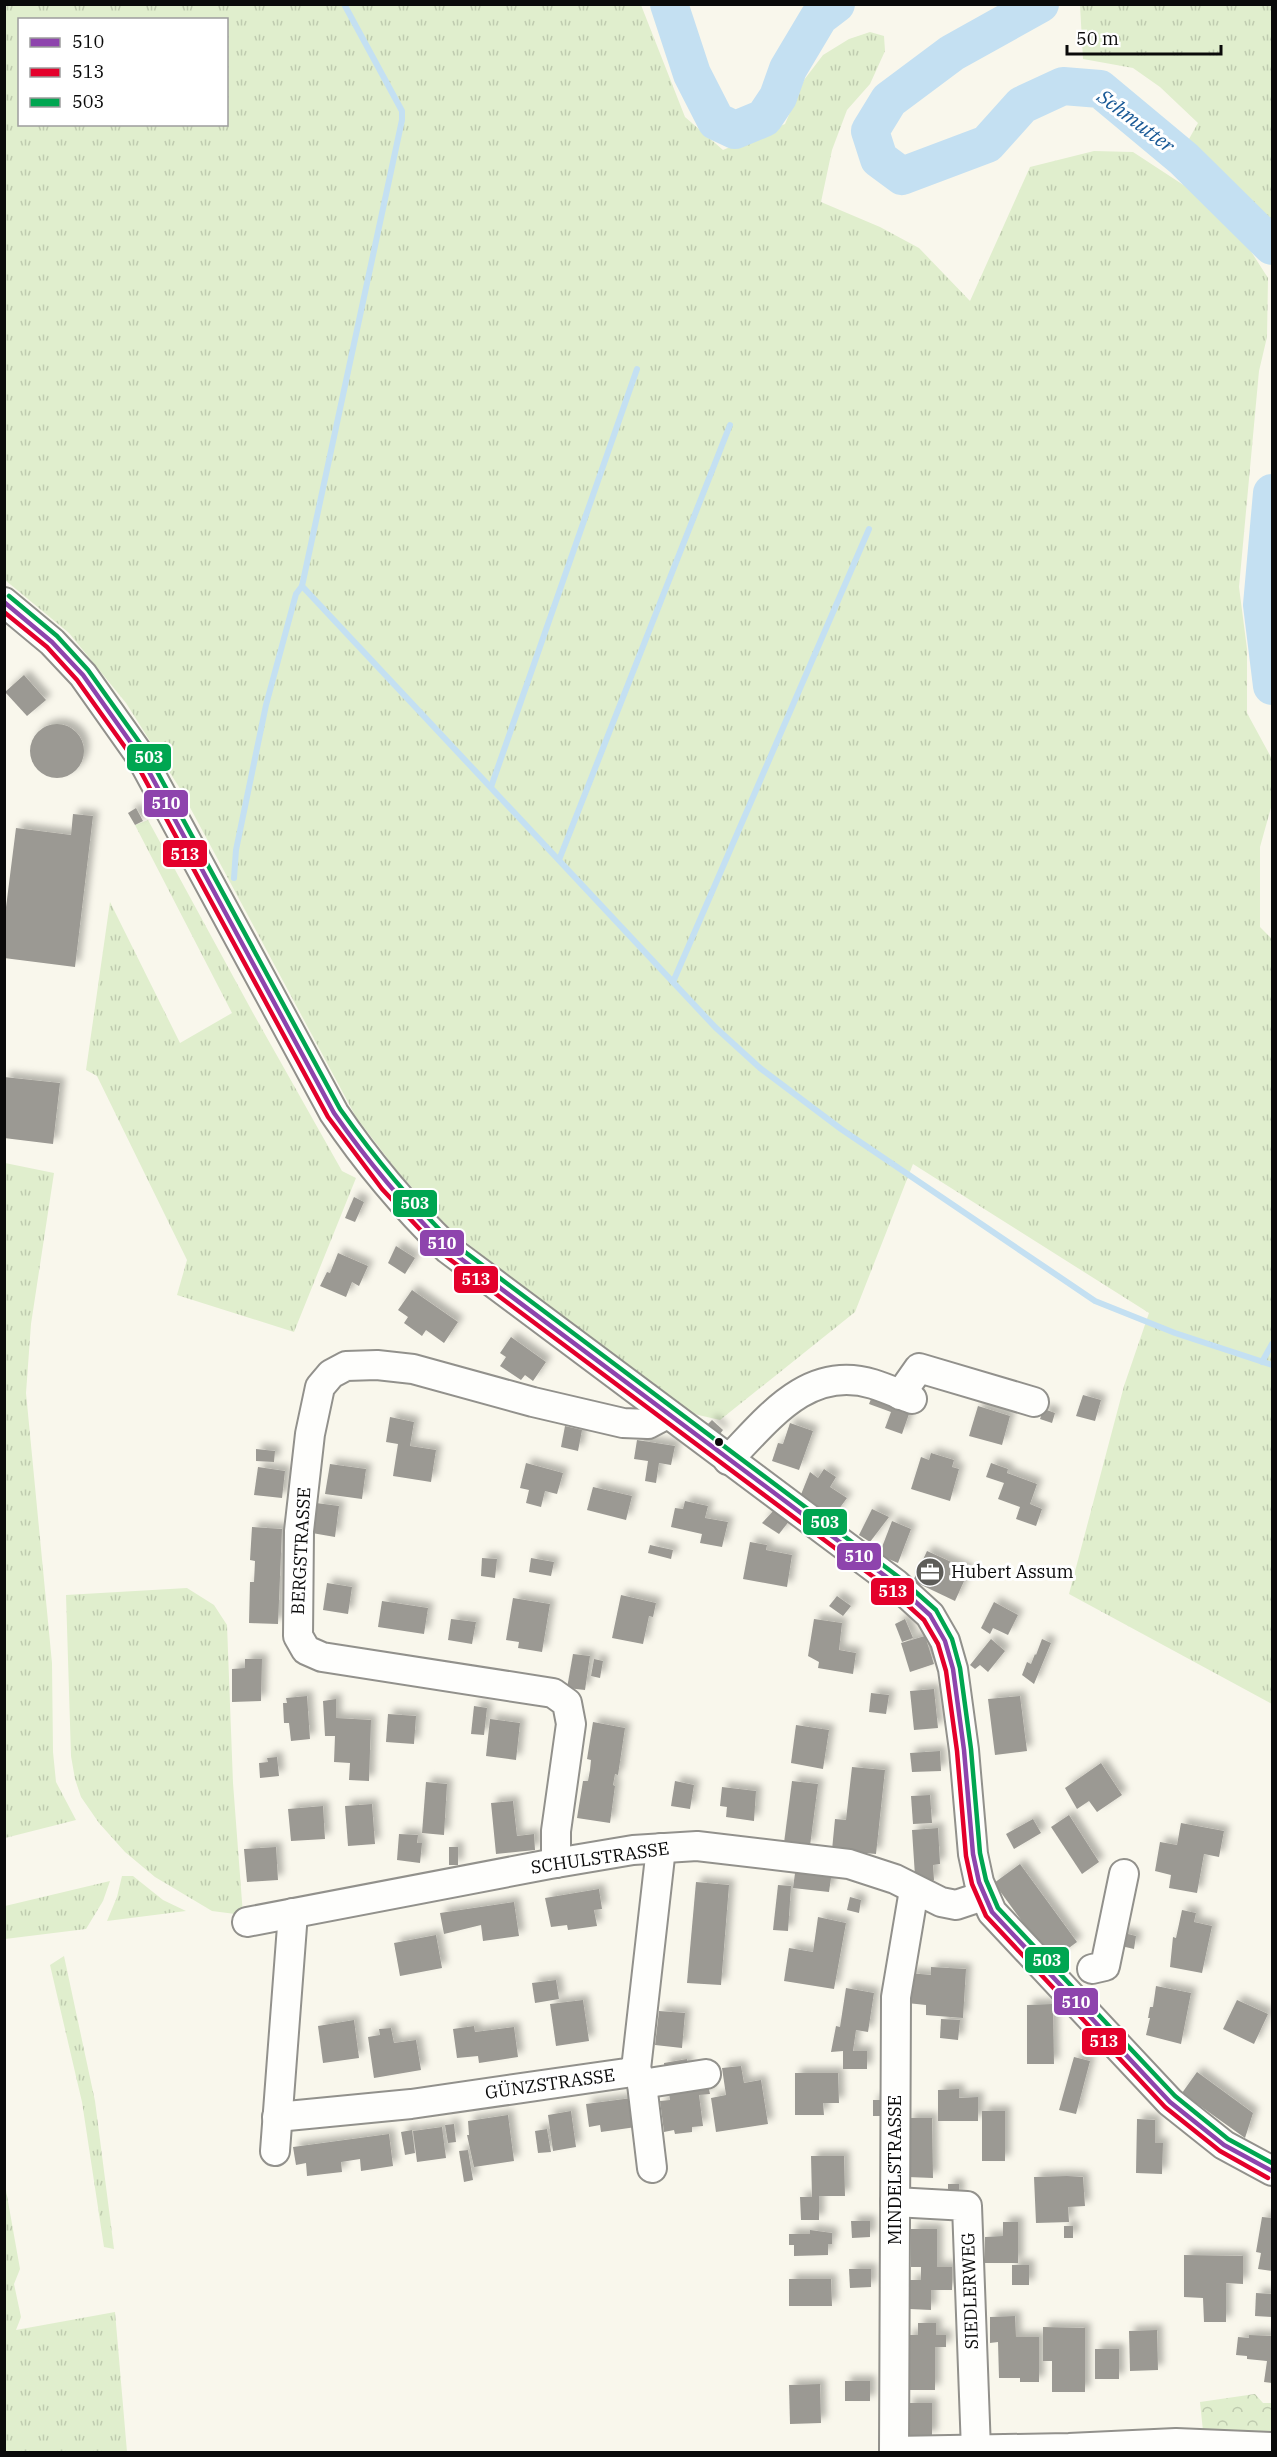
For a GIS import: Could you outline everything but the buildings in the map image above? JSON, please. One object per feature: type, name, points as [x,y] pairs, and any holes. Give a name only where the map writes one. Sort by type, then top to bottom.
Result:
[{"type":"street","points":[[4,602],[52,642],[83,675],[141,758],[334,1113],[368,1162],[448,1249],[896,1584],[930,1615],[945,1641],[953,1669],[964,1750],[973,1854],[983,1896],[992,1912],[1170,2102],[1224,2145],[1272,2171]]},
{"type":"street","name":"BERGSTRASSE","points":[[556,1863],[556,1832],[571,1724],[567,1702],[552,1693],[322,1657],[306,1650],[298,1636],[299,1531],[310,1434],[320,1387],[331,1374],[346,1366],[377,1365],[413,1370],[623,1423],[648,1424],[667,1414]]},
{"type":"street","points":[[728,1460],[787,1400],[806,1388],[827,1382],[853,1381],[872,1384],[906,1397],[919,1368],[1034,1402]]},
{"type":"street","name":"SCHULSTRASSE","points":[[247,1922],[556,1863],[633,1850],[697,1846],[849,1864],[896,1879],[941,1902],[956,1905],[983,1896]]},
{"type":"street","name":"GÜNZSTRASSE","points":[[277,2117],[411,2104],[626,2073],[639,2076],[661,1848]]},
{"type":"street","points":[[1084,2009],[1092,1965],[1105,1966],[1124,1874]]},
{"type":"street","name":"MINDELSTRASSE","points":[[914,1890],[896,1997],[894,2451],[976,2450]]},
{"type":"street","points":[[275,2151],[292,1913]]},
{"type":"street","points":[[652,2168],[639,2076],[706,2074]]},
{"type":"street","name":"SIEDLERWEG","points":[[895,2202],[967,2206],[976,2450]]},
{"type":"street","points":[[976,2450],[1176,2443],[1272,2447]]},
{"type":"green space","points":[[4,5],[641,5],[685,117],[723,150],[785,124],[804,80],[823,55],[849,39],[870,32],[884,36],[885,51],[870,84],[847,110],[832,150],[821,202],[880,227],[919,248],[970,301],[1030,167],[1094,151],[1133,152],[1188,188],[1238,231],[1268,278],[1267,337],[1259,371],[1239,587],[1247,649],[1247,713],[1272,759],[1272,804],[1260,847],[1260,927],[1272,939],[1272,1704],[1069,1594],[1124,1386],[1149,1313],[913,1164],[855,1312],[720,1420],[694,1414],[526,1292],[448,1227],[398,1172],[356,1117],[179,787],[126,703],[69,633],[5,580]]},
{"type":"green space","points":[[1080,5],[1272,5],[1272,228],[1246,203],[1189,139],[1198,123],[1160,87],[1133,68],[1083,59]]},
{"type":"green space","points":[[148,820],[342,1171],[356,1178],[294,1332],[177,1295],[187,1260],[97,1076],[86,1070],[110,902],[180,1043],[232,1013],[135,825]]},
{"type":"green space","points":[[5,1163],[54,1173],[31,1324],[26,1393],[52,1663],[53,1752],[56,1782],[76,1820],[5,1838]]},
{"type":"green space","points":[[187,1588],[214,1605],[227,1625],[233,1783],[243,1915],[212,1911],[155,1877],[125,1852],[99,1823],[81,1797],[71,1756],[66,1595]]},
{"type":"green space","points":[[122,1876],[133,1876],[163,1900],[186,1911],[107,1921],[117,1897]]},
{"type":"green space","points":[[110,1881],[103,1901],[86,1929],[5,1939],[5,1906]]},
{"type":"green space","points":[[64,1956],[95,2101],[114,2249],[104,2247],[82,2102],[50,1965]]},
{"type":"green space","points":[[4,2179],[20,2269],[14,2284],[21,2317],[16,2330],[115,2312],[127,2452],[5,2452]]},
{"type":"green space","points":[[1255,2394],[1263,2403],[1272,2403],[1272,2434],[1203,2431],[1200,2402]]},
{"type":"waterway","points":[[344,4],[402,111],[402,120],[302,586],[715,1027],[760,1068],[841,1129],[1095,1301],[1175,1333],[1272,1365]]},
{"type":"waterway","name":"Schmutter","points":[[669,4],[692,74],[716,121],[735,130],[764,118],[778,97],[788,69],[819,17],[836,4]]},
{"type":"waterway","name":"Schmutter","points":[[1040,4],[952,53],[889,100],[870,131],[879,159],[902,176],[987,144],[1022,105],[1063,86],[1100,89],[1184,159],[1272,246]]},
{"type":"waterway","points":[[491,787],[637,369]]},
{"type":"waterway","points":[[559,860],[730,425]]},
{"type":"waterway","name":"Schmutter","points":[[1272,493],[1262,605],[1272,686]]},
{"type":"waterway","points":[[673,982],[869,529]]},
{"type":"waterway","points":[[234,878],[236,850],[266,705],[296,594],[302,586]]},
{"type":"waterway","points":[[1262,1362],[1272,1344]]},
{"type":"transit line","name":"503","points":[[9,596],[57,636],[88,670],[147,753],[340,1109],[422,1212],[453,1243],[900,1578],[936,1610],[952,1639],[960,1668],[971,1749],[980,1853],[986,1880],[998,1908],[1175,2096],[1228,2139],[1272,2163]]},
{"type":"transit line","name":"510","points":[[4,602],[52,642],[83,675],[141,757],[334,1113],[388,1184],[417,1217],[448,1249],[896,1584],[930,1615],[945,1641],[953,1669],[964,1750],[973,1854],[979,1882],[992,1912],[1170,2102],[1224,2145],[1272,2171]]},
{"type":"transit line","name":"513","points":[[4,612],[47,647],[77,680],[135,761],[328,1117],[382,1189],[444,1255],[891,1590],[924,1620],[938,1644],[946,1671],[957,1751],[966,1856],[972,1884],[986,1916],[1165,2107],[1220,2151],[1268,2178]]},
{"type":"place","name":"Hubert Assum","points":[[930,1572]]}]
